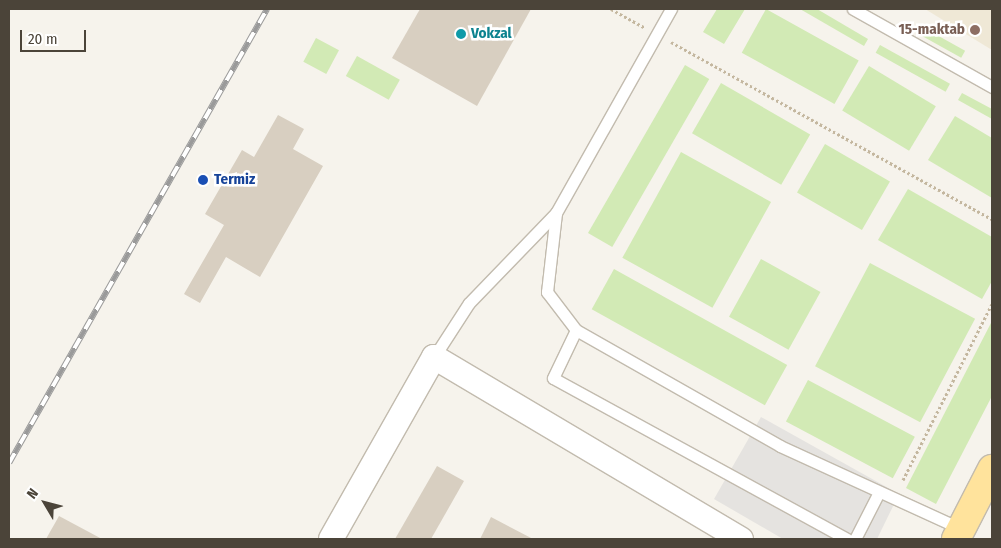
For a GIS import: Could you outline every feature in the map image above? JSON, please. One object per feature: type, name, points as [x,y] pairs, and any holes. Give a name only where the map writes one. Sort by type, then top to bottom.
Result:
[{"type":"main road","points":[[959,534],[992,469]]},
{"type":"street","points":[[331,539],[434,357],[741,539]]},
{"type":"lane","points":[[434,357],[469,303],[556,213],[671,9]]},
{"type":"lane","points":[[853,9],[992,87]]},
{"type":"lane","points":[[556,213],[547,292],[576,330],[780,446],[880,492],[959,534]]},
{"type":"lane","points":[[576,330],[553,378],[847,539]]},
{"type":"lane","points":[[855,539],[880,492]]},
{"type":"path","points":[[611,9],[992,219]]},
{"type":"path","points":[[902,480],[992,304]]},
{"type":"shaded area","name":"15-maktab","points":[[925,9],[992,9],[992,50]]},
{"type":"shaded area","points":[[761,417],[899,494],[877,539],[783,539],[714,499]]},
{"type":"green space","points":[[717,9],[745,9],[724,44],[703,32]]},
{"type":"green space","points":[[766,9],[859,60],[834,104],[742,53]]},
{"type":"green space","points":[[800,9],[817,9],[868,39],[864,46]]},
{"type":"green space","points":[[917,24],[965,51],[961,58],[913,31]]},
{"type":"green space","points":[[316,38],[339,50],[326,74],[303,62]]},
{"type":"green space","points":[[880,45],[950,84],[946,92],[876,53]]},
{"type":"green space","points":[[357,56],[400,80],[389,100],[346,76]]},
{"type":"green space","points":[[685,65],[709,79],[612,247],[588,233]]},
{"type":"green space","points":[[869,66],[936,106],[909,151],[842,111]]},
{"type":"green space","points":[[721,83],[810,134],[781,185],[692,133]]},
{"type":"green space","points":[[962,93],[992,109],[992,119],[958,100]]},
{"type":"green space","points":[[955,116],[992,138],[992,198],[928,160]]},
{"type":"green space","points":[[825,144],[890,182],[862,230],[797,192]]},
{"type":"green space","points":[[681,152],[771,202],[712,308],[622,258]]},
{"type":"green space","points":[[908,189],[992,237],[992,281],[982,299],[878,240]]},
{"type":"green space","points":[[761,259],[820,292],[788,350],[729,317]]},
{"type":"green space","points":[[870,263],[975,319],[920,422],[815,366]]},
{"type":"green space","points":[[614,269],[787,365],[765,405],[592,309]]},
{"type":"green space","points":[[992,321],[992,396],[936,504],[906,488]]},
{"type":"green space","points":[[808,380],[915,437],[893,478],[786,421]]},
{"type":"building","name":"Vokzal","points":[[420,9],[531,9],[477,106],[392,58]]},
{"type":"building","points":[[278,115],[304,129],[293,149],[323,166],[260,277],[226,257],[200,303],[184,294],[224,225],[205,214],[242,150],[254,157]]},
{"type":"building","points":[[437,466],[464,481],[431,539],[395,539]]},
{"type":"building","points":[[59,516],[102,539],[46,539]]},
{"type":"building","points":[[491,517],[533,539],[480,539]]},
{"type":"railway","points":[[9,463],[267,9]]},
{"type":"place","name":"15-maktab","points":[[975,30]]},
{"type":"place","name":"Vokzal","points":[[461,34]]},
{"type":"place","name":"Termiz","points":[[203,180]]}]
